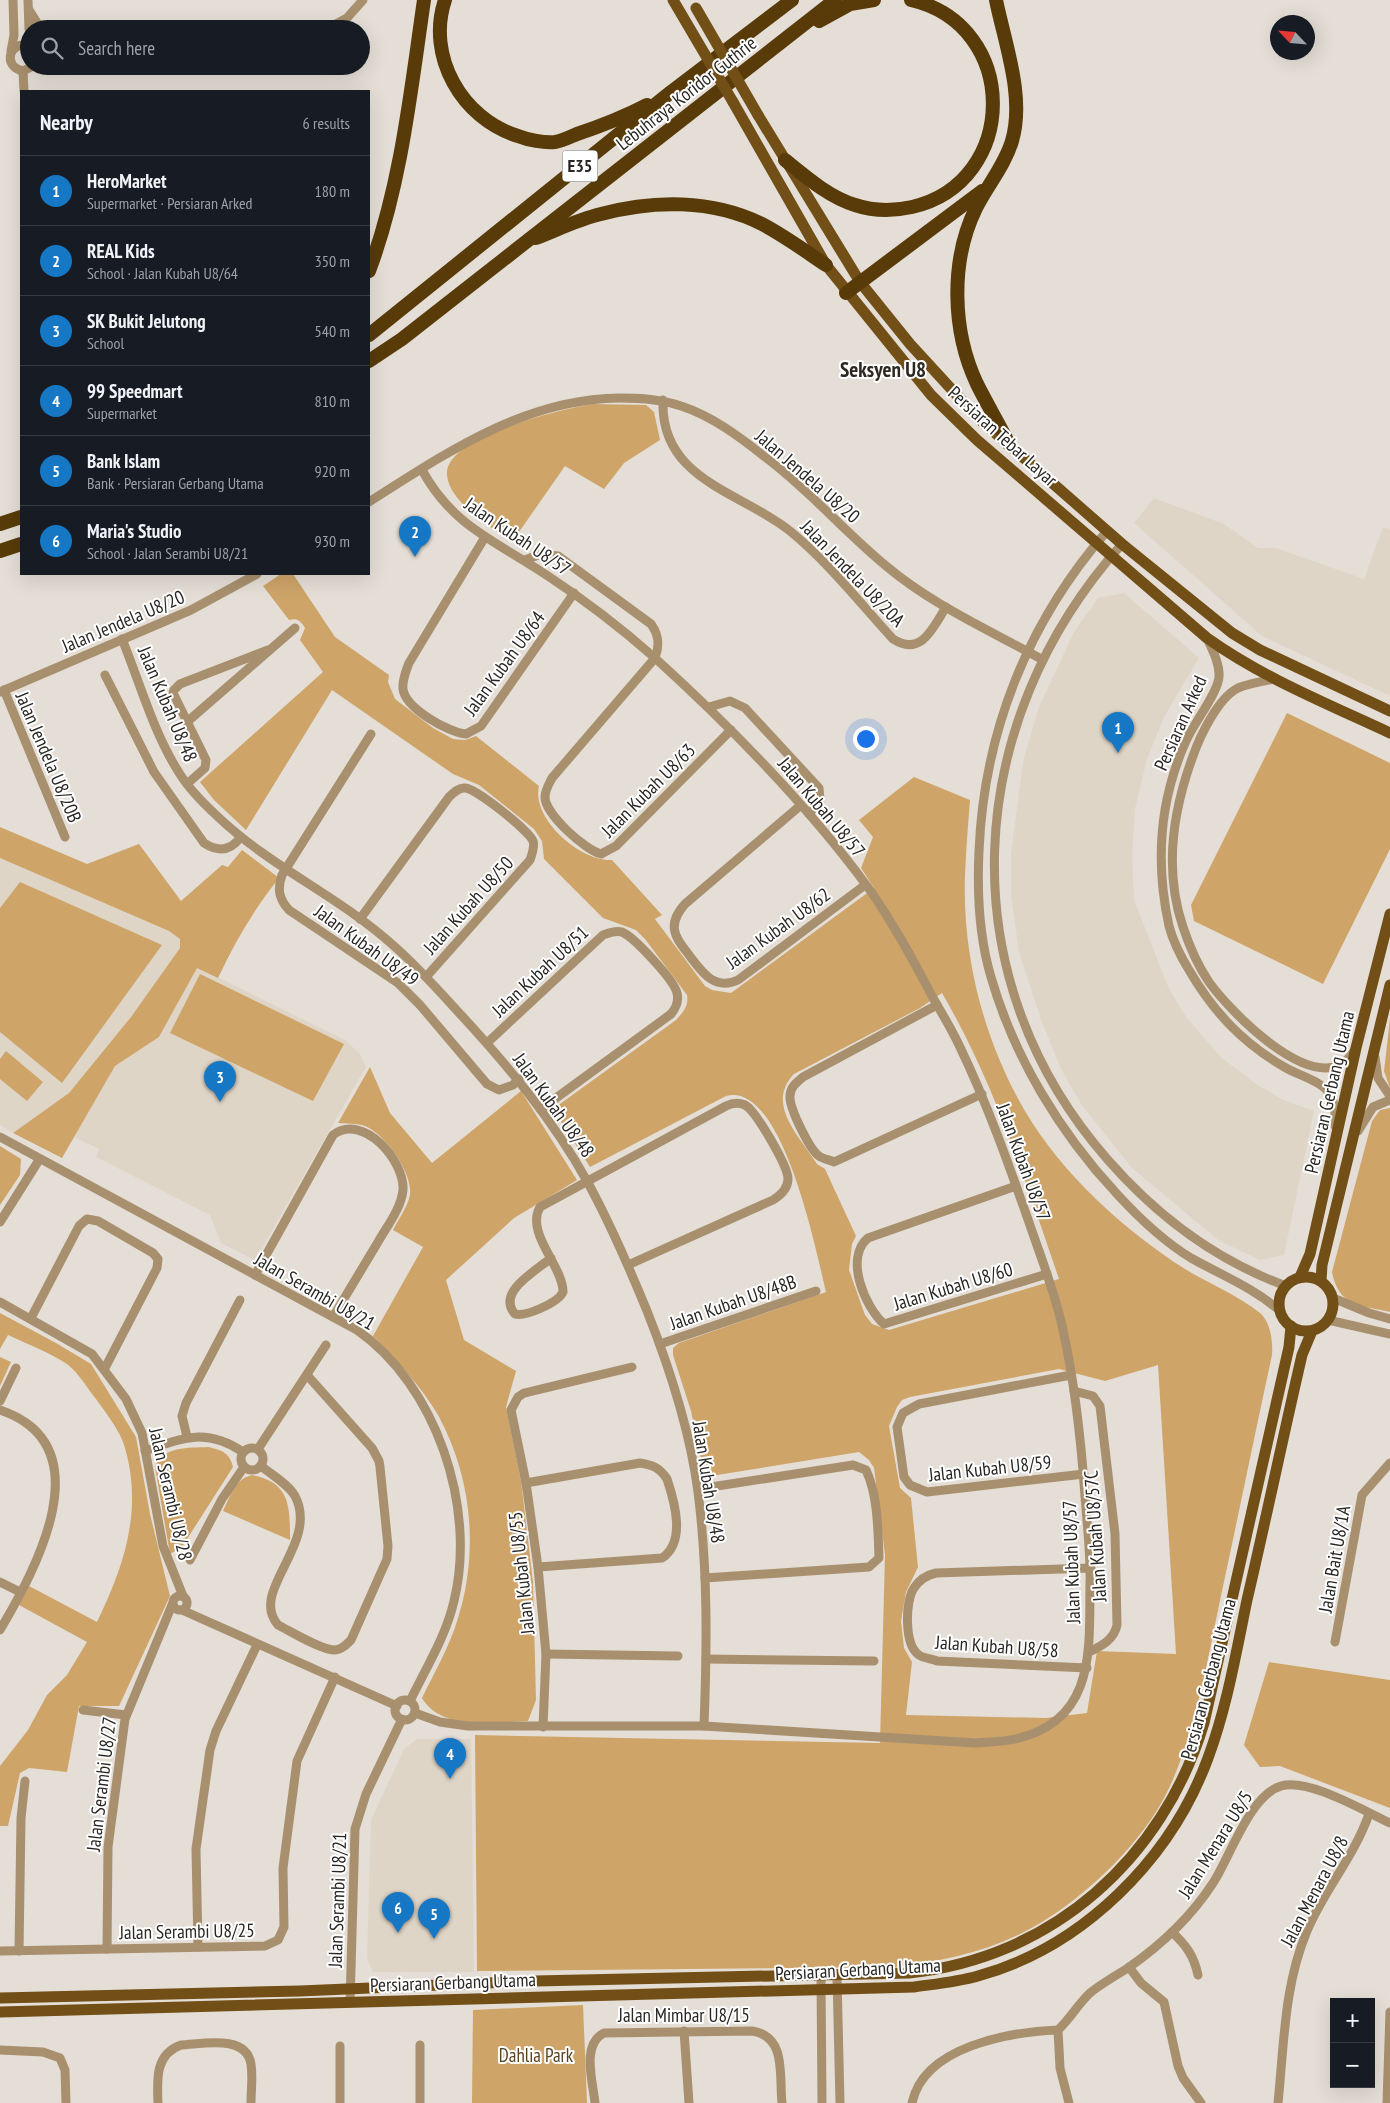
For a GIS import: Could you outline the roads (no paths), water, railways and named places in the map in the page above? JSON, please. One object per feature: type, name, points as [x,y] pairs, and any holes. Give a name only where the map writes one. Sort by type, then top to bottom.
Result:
[{"type":"highway","points":[[370,268],[384,230],[410,97],[424,0]]},
{"type":"highway","points":[[445,0],[440,19],[439,40],[444,65],[453,84],[472,108],[506,132],[528,139],[555,142],[612,123],[672,92]]},
{"type":"highway","name":"Lebuhraya Koridor Guthrie","points":[[370,334],[672,92],[792,0]]},
{"type":"highway","name":"Lebuhraya Koridor Guthrie","points":[[370,360],[402,340],[836,0]]},
{"type":"highway","points":[[806,24],[822,20],[850,4],[874,0]]},
{"type":"highway","points":[[785,160],[838,197],[855,205],[876,209],[899,210],[926,204],[947,192],[969,172],[988,139],[992,122],[994,97],[989,72],[979,48],[960,25],[940,10],[911,0]]},
{"type":"highway","points":[[996,0],[1016,104],[1012,142],[990,185],[976,207],[968,230],[958,289],[959,316],[964,347],[977,383],[1009,444]]},
{"type":"highway","points":[[846,293],[990,185]]},
{"type":"highway","points":[[524,243],[600,214],[644,205],[687,204],[723,210],[760,223],[826,265]]},
{"type":"highway","points":[[0,524],[20,517]]},
{"type":"highway","points":[[0,551],[20,544]]},
{"type":"main road","name":"Persiaran Tebar Layar","points":[[673,0],[750,130],[826,265],[846,293],[932,395],[977,440],[1207,638],[1226,652],[1275,679],[1390,733]]},
{"type":"main road","name":"Persiaran Tebar Layar","points":[[694,4],[758,115],[860,282],[910,344],[977,417],[1122,544],[1232,634],[1260,650],[1390,711]]},
{"type":"main road","name":"Persiaran Gerbang Utama","points":[[1300,1277],[1310,1254],[1356,1048],[1390,914]]},
{"type":"main road","name":"Persiaran Gerbang Utama","points":[[1321,1281],[1322,1264],[1390,985]]},
{"type":"main road","points":[[1300,1277],[1315,1278],[1331,1291],[1333,1306],[1328,1320],[1312,1330],[1301,1330],[1290,1326],[1280,1311],[1279,1302],[1286,1286],[1300,1277]]},
{"type":"main road","name":"Persiaran Gerbang Utama","points":[[0,1998],[535,1981],[909,1973],[939,1969],[990,1954],[1046,1930],[1078,1907],[1125,1864],[1150,1835],[1181,1780],[1204,1723],[1289,1347],[1290,1326]]},
{"type":"main road","name":"Persiaran Gerbang Utama","points":[[0,2012],[821,1990],[939,1984],[979,1976],[1022,1960],[1060,1939],[1106,1905],[1131,1883],[1171,1831],[1201,1776],[1220,1722],[1302,1355],[1312,1330]]},
{"type":"street","points":[[13,0],[14,35],[10,57],[13,67],[20,70]]},
{"type":"street","points":[[28,0],[29,20]]},
{"type":"street","points":[[343,20],[363,0]]},
{"type":"street","points":[[28,10],[35,20]]},
{"type":"street","points":[[11,51],[20,44]]},
{"type":"street","points":[[23,75],[24,90]]},
{"type":"street","name":"Jalan Jendela U8/20","points":[[370,501],[492,429],[533,412],[562,404],[596,399],[663,400],[703,415],[745,442],[788,475],[885,566],[946,607],[1043,660]]},
{"type":"street","name":"Jalan Jendela U8/20A","points":[[663,400],[662,415],[666,433],[674,450],[683,461],[705,480],[758,510],[790,532],[814,553],[893,639],[909,646],[919,643],[928,636],[946,607]]},
{"type":"street","name":"Jalan Kubah U8/57","points":[[415,1712],[451,1724],[704,1726],[976,1742],[1015,1740],[1036,1732],[1056,1720],[1074,1700],[1084,1679],[1089,1652],[1091,1568],[1084,1474],[1074,1391],[1063,1327],[1047,1274],[982,1094],[958,1040],[900,935],[865,884],[809,814],[766,764],[709,707],[616,624],[574,593],[485,537],[453,513],[433,490],[422,470]]},
{"type":"street","points":[[1107,531],[1049,612],[1028,651],[997,731],[986,773],[980,825],[978,883],[983,934],[990,974],[1003,1013],[1022,1057],[1050,1107],[1082,1152],[1117,1194],[1171,1244],[1264,1298],[1280,1311]]},
{"type":"street","name":"Jalan Kubah U8/64","points":[[485,537],[409,663],[403,682],[403,690],[410,704],[447,730],[466,734],[481,726],[574,593]]},
{"type":"street","points":[[1122,544],[1068,616],[1043,660],[1010,741],[1002,779],[995,832],[994,882],[1008,973],[1034,1049],[1062,1098],[1090,1139],[1132,1186],[1186,1235],[1238,1265],[1286,1286]]},
{"type":"street","points":[[524,560],[541,554],[558,556],[566,561],[650,624],[658,636],[658,650],[655,658]]},
{"type":"street","name":"Jalan Jendela U8/20","points":[[2,691],[191,610],[255,575]]},
{"type":"street","points":[[187,722],[295,628]]},
{"type":"street","name":"Persiaran Arked","points":[[1207,638],[1216,660],[1219,676],[1216,688],[1186,742],[1169,791],[1160,836],[1160,876],[1170,928],[1181,957],[1206,998],[1238,1035],[1257,1050],[1287,1069],[1318,1084],[1331,1095],[1335,1108],[1336,1138]]},
{"type":"street","name":"Jalan Kubah U8/48","points":[[122,640],[163,741],[178,773],[187,784],[240,838],[285,870],[360,918],[392,944],[426,977],[519,1079],[541,1109],[588,1182],[628,1265],[660,1344],[679,1403],[698,1489],[705,1578],[706,1658],[704,1726]]},
{"type":"street","points":[[187,784],[202,772],[206,764],[174,693],[176,687],[268,650]]},
{"type":"street","name":"Jalan Kubah U8/63","points":[[655,658],[552,778],[547,787],[545,797],[551,814],[586,847],[601,854],[616,846],[730,730]]},
{"type":"street","points":[[105,675],[154,772],[204,843],[210,847],[226,850],[234,846],[240,838]]},
{"type":"street","name":"Persiaran Arked","points":[[1275,679],[1260,681],[1230,694],[1207,725],[1197,745],[1178,800],[1173,834],[1174,878],[1182,926],[1208,981],[1229,1006],[1258,1034],[1286,1053],[1317,1068],[1343,1063],[1356,1048]]},
{"type":"street","name":"Jalan Jendela U8/20B","points":[[2,691],[65,837]]},
{"type":"street","points":[[709,707],[730,701],[745,708],[752,714],[819,788],[820,800],[809,814]]},
{"type":"street","points":[[285,870],[372,734]]},
{"type":"street","name":"Jalan Kubah U8/50","points":[[360,918],[449,797],[460,789],[466,788],[477,792],[528,834],[534,845],[530,860],[426,977]]},
{"type":"street","name":"Jalan Kubah U8/62","points":[[801,805],[678,912],[674,931],[678,940],[703,974],[720,984],[730,984],[738,980],[865,884]]},
{"type":"street","name":"Jalan Kubah U8/49","points":[[285,870],[280,881],[279,893],[289,910],[403,987],[487,1084],[499,1090],[512,1086],[519,1079]]},
{"type":"street","name":"Jalan Kubah U8/51","points":[[487,1043],[603,935],[612,932],[620,932],[636,942],[675,987],[678,1002],[671,1014],[541,1109]]},
{"type":"street","points":[[937,1005],[804,1077],[792,1088],[790,1096],[793,1110],[814,1151],[820,1157],[834,1162],[982,1094]]},
{"type":"street","points":[[1375,1042],[1375,1068],[1383,1088],[1390,1096]]},
{"type":"street","points":[[1351,1144],[1373,1107],[1390,1100]]},
{"type":"street","points":[[551,1258],[512,1292],[509,1301],[515,1314],[522,1315],[561,1297],[563,1287],[551,1258],[537,1228],[537,1213],[547,1203],[732,1103],[740,1103],[751,1110],[771,1143],[788,1177],[787,1184],[780,1195],[628,1265]]},
{"type":"street","points":[[255,1275],[334,1135],[341,1129],[350,1128],[362,1131],[380,1142],[390,1154],[403,1188],[397,1209],[334,1317]]},
{"type":"street","name":"Jalan Serambi U8/21","points":[[0,1137],[39,1160],[334,1317],[369,1338],[410,1386],[436,1430],[453,1478],[460,1523],[461,1550],[455,1600],[441,1640],[410,1701]]},
{"type":"street","points":[[0,1222],[39,1160]]},
{"type":"street","name":"Jalan Kubah U8/60","points":[[1016,1186],[868,1238],[862,1243],[856,1258],[857,1267],[870,1309],[884,1324],[1047,1274]]},
{"type":"street","points":[[31,1318],[79,1226],[87,1219],[98,1221],[153,1253],[158,1259],[157,1268],[105,1368]]},
{"type":"street","name":"Jalan Kubah U8/48B","points":[[660,1344],[816,1291]]},
{"type":"street","points":[[1333,1298],[1369,1313],[1390,1319]]},
{"type":"street","points":[[186,1437],[182,1416],[186,1403],[240,1300]]},
{"type":"street","name":"Jalan Serambi U8/28","points":[[0,1302],[92,1354],[105,1368],[133,1412],[142,1433],[163,1546],[175,1580],[180,1604]]},
{"type":"street","points":[[1328,1320],[1390,1334]]},
{"type":"street","points":[[258,1449],[326,1345]]},
{"type":"street","name":"Jalan Kubah U8/55","points":[[543,1726],[546,1654],[538,1567],[526,1483],[512,1418],[514,1403],[524,1392],[632,1367]]},
{"type":"street","points":[[0,1400],[16,1368]]},
{"type":"street","points":[[260,1466],[291,1491],[298,1504],[300,1523],[296,1544],[270,1600],[273,1619],[278,1625],[327,1648],[336,1650],[341,1648],[351,1640],[388,1559],[380,1467],[372,1448],[307,1375]]},
{"type":"street","name":"Jalan Kubah U8/59","points":[[1071,1375],[919,1404],[903,1412],[897,1427],[904,1477],[910,1485],[927,1492],[1084,1474]]},
{"type":"street","name":"Jalan Kubah U8/57C","points":[[1074,1391],[1093,1396],[1100,1406],[1115,1534],[1117,1625],[1115,1633],[1105,1643],[1089,1652]]},
{"type":"street","points":[[0,1410],[18,1418],[38,1436],[46,1447],[56,1474],[56,1502],[45,1540],[0,1630]]},
{"type":"street","points":[[145,1451],[186,1437],[216,1438],[244,1452]]},
{"type":"street","points":[[249,1448],[258,1449],[263,1457],[260,1466],[254,1470],[244,1467],[241,1461],[244,1452],[249,1448]]},
{"type":"street","points":[[526,1483],[640,1464],[650,1465],[663,1472],[667,1479],[677,1529],[674,1546],[662,1558],[538,1567]]},
{"type":"street","name":"Jalan Bait U8/1A","points":[[1336,1642],[1362,1495],[1390,1464]]},
{"type":"street","points":[[698,1489],[854,1465],[866,1470],[871,1481],[878,1544],[879,1558],[869,1567],[705,1578]]},
{"type":"street","points":[[190,1560],[222,1499],[244,1467]]},
{"type":"street","name":"Jalan Kubah U8/58","points":[[1087,1668],[937,1661],[919,1655],[912,1648],[907,1630],[910,1598],[914,1588],[926,1575],[936,1572],[1091,1568]]},
{"type":"street","points":[[0,1582],[20,1592]]},
{"type":"street","points":[[180,1604],[208,1623],[335,1677],[397,1706]]},
{"type":"street","name":"Jalan Serambi U8/27","points":[[107,1949],[108,1847],[126,1715],[162,1630],[180,1604]]},
{"type":"street","points":[[198,1947],[196,1849],[210,1750],[216,1732],[257,1645]]},
{"type":"street","points":[[546,1654],[678,1656]]},
{"type":"street","points":[[706,1658],[874,1661]]},
{"type":"street","name":"Jalan Serambi U8/25","points":[[0,1952],[265,1946],[273,1944],[282,1935],[284,1928],[283,1868],[297,1762],[335,1677]]},
{"type":"street","points":[[401,1701],[410,1701],[414,1706],[415,1712],[408,1719],[402,1719],[397,1715],[397,1706],[401,1701]]},
{"type":"street","points":[[83,1710],[126,1715]]},
{"type":"street","name":"Jalan Serambi U8/21","points":[[350,2003],[355,1829],[366,1794],[402,1719]]},
{"type":"street","points":[[19,1951],[21,1818],[25,1781]]},
{"type":"street","name":"Jalan Menara U8/5","points":[[1058,2030],[1090,1994],[1129,1967],[1172,1932],[1207,1892],[1257,1804],[1274,1788],[1294,1784],[1317,1790],[1390,1823]]},
{"type":"street","name":"Jalan Menara U8/8","points":[[1278,2103],[1287,2010],[1296,1957],[1308,1929],[1354,1850],[1369,1814]]},
{"type":"street","points":[[1172,1932],[1189,1950],[1196,1962],[1198,1975]]},
{"type":"street","points":[[1129,1967],[1141,1983],[1164,2002],[1178,2066],[1183,2078],[1201,2103]]},
{"type":"street","points":[[821,1976],[822,2103]]},
{"type":"street","points":[[836,1976],[840,2103]]},
{"type":"street","points":[[1387,2103],[1390,2012]]},
{"type":"street","points":[[912,2103],[919,2086],[926,2076],[957,2053],[986,2041],[1014,2034],[1058,2030],[1060,2068],[1069,2103]]},
{"type":"street","points":[[684,2031],[689,2103]]},
{"type":"street","name":"Jalan Mimbar U8/15","points":[[595,2103],[591,2052],[593,2042],[600,2035],[608,2032],[684,2031],[752,2031],[766,2034],[772,2038],[778,2050],[782,2103]]},
{"type":"street","points":[[158,2103],[157,2077],[166,2053],[181,2045],[202,2044],[238,2045],[245,2050],[251,2064],[252,2103]]},
{"type":"street","points":[[420,2045],[420,2103]]},
{"type":"street","points":[[340,2046],[340,2103]]},
{"type":"street","points":[[0,2050],[43,2052],[60,2058],[65,2070],[66,2103]]},
{"type":"place","name":"REAL Kids","points":[[415,557]]},
{"type":"place","name":"HeroMarket","points":[[1118,753]]},
{"type":"place","name":"SK Bukit Jelutong","points":[[220,1102]]},
{"type":"place","name":"99 Speedmart","points":[[450,1779]]},
{"type":"place","name":"Maria's Studio","points":[[398,1933]]},
{"type":"place","name":"Bank Islam","points":[[434,1939]]},
{"type":"district","name":"Seksyen U8","points":[[883,370]]},
{"type":"park label","name":"Dahlia Park","points":[[536,2055]]}]
